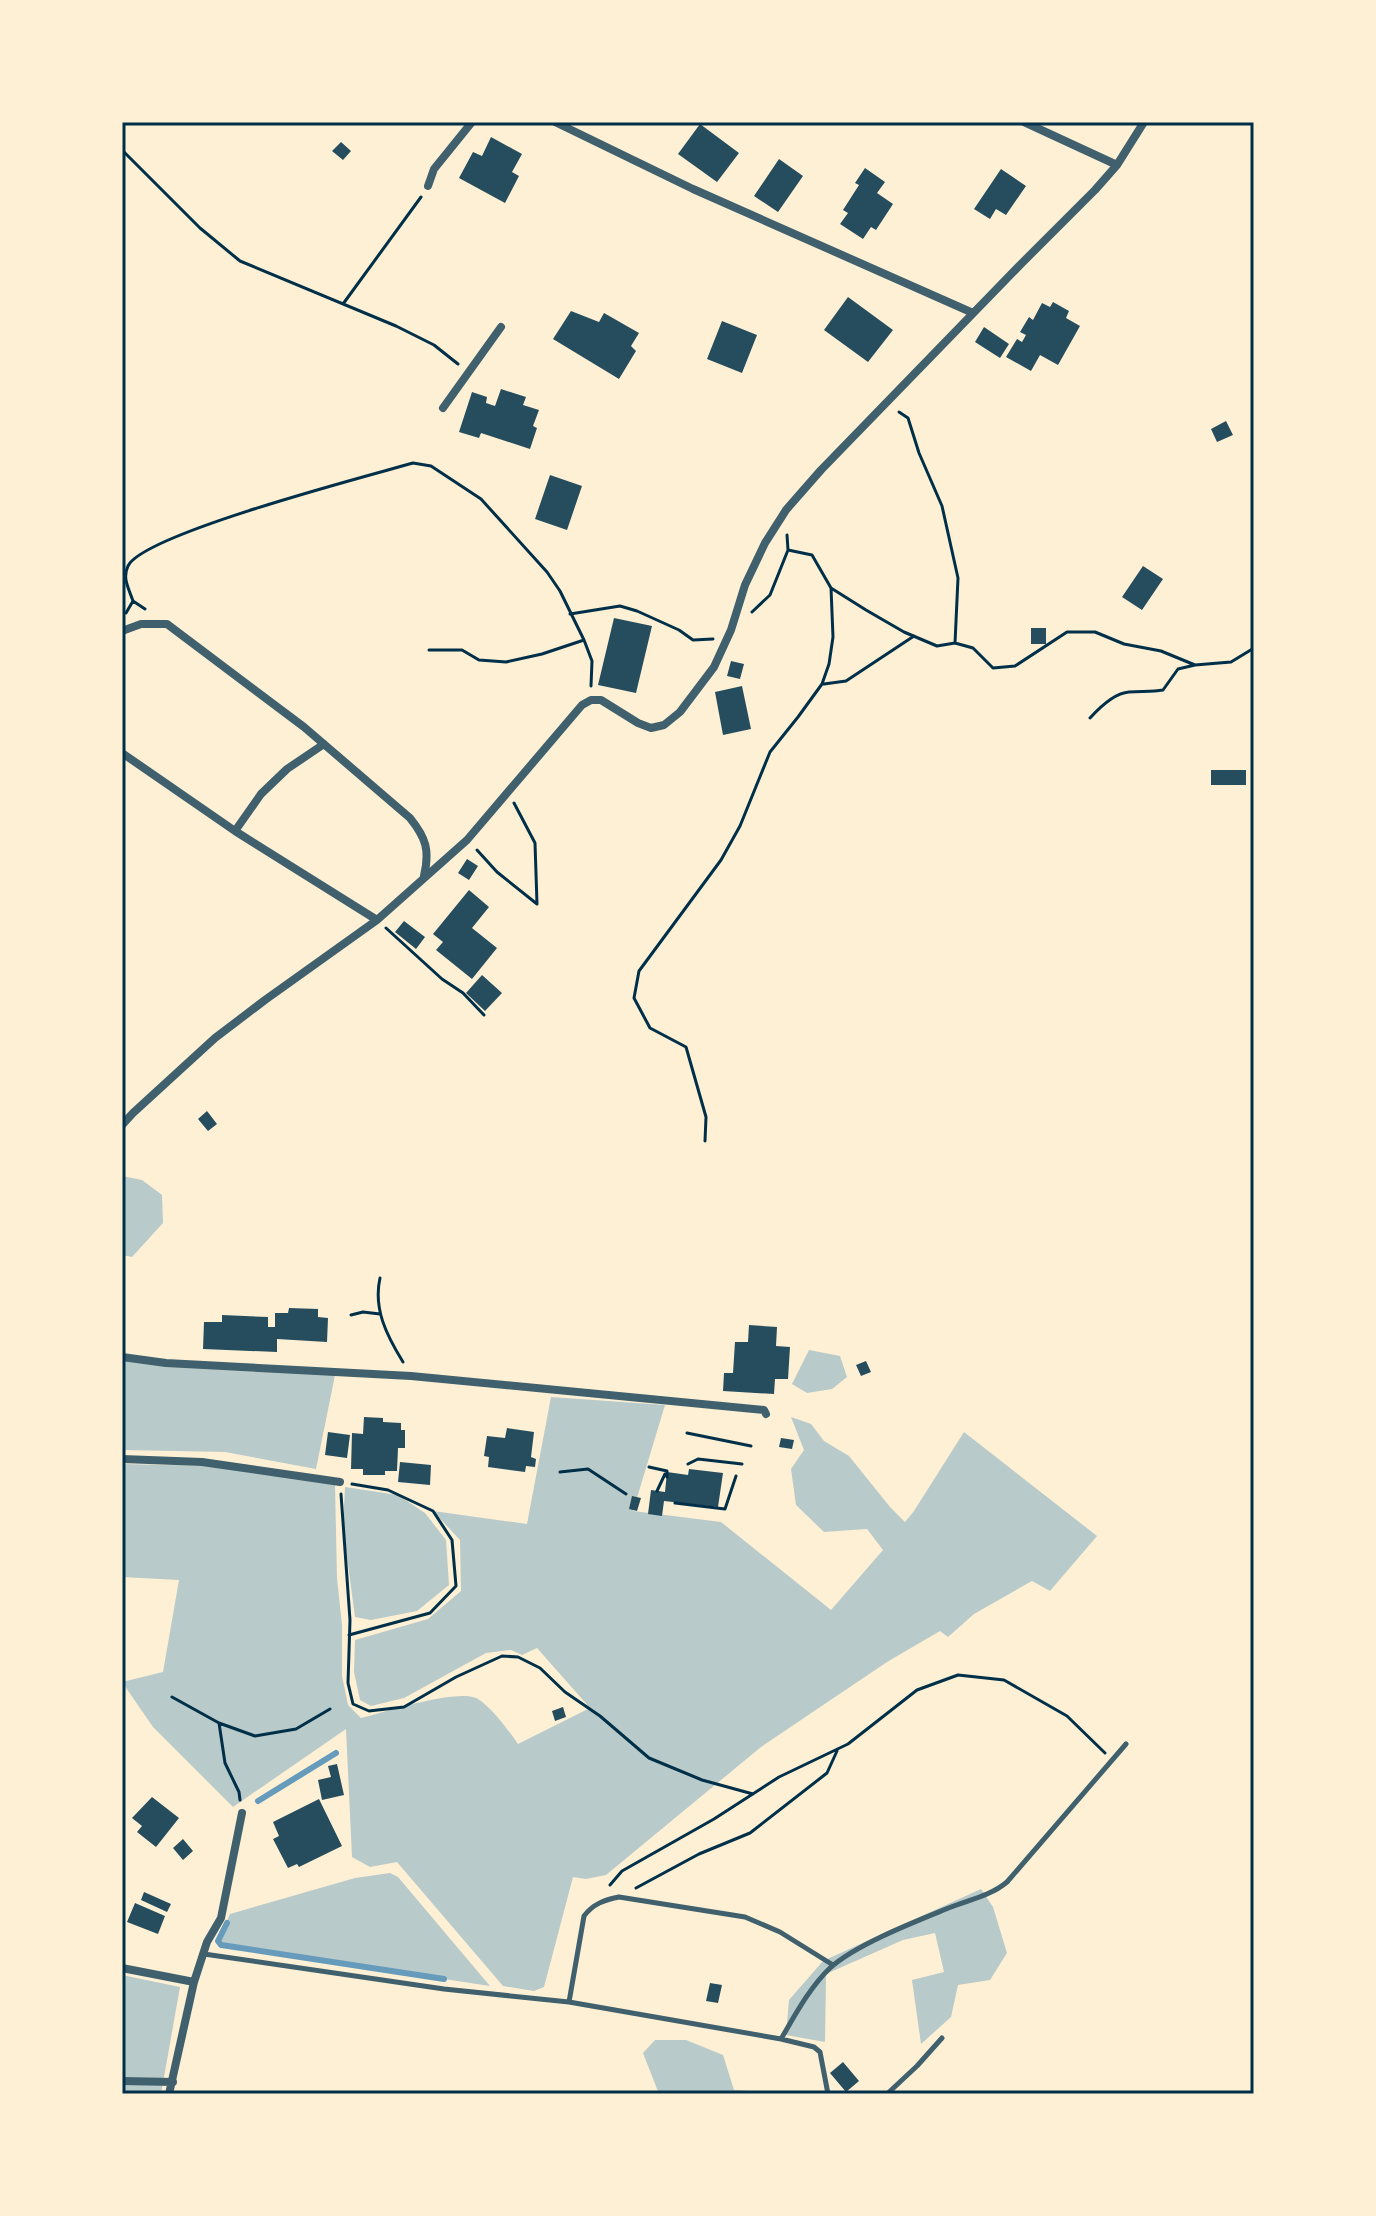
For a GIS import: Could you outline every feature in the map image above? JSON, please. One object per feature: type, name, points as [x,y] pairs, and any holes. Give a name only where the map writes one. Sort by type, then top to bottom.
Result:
[{"type":"street","points":[[428,186],[434,169],[472,122]]},
{"type":"street","points":[[555,122],[693,189],[973,313]]},
{"type":"street","points":[[1024,122],[1117,165]]},
{"type":"street","points":[[122,1125],[215,1038],[377,920],[467,840],[582,705],[591,700],[601,700],[651,728],[664,725],[680,712],[714,667],[731,630],[745,585],[765,543],[786,510],[973,313],[1073,214],[1117,165],[1144,122]]},
{"type":"street","points":[[443,408],[501,327]]},
{"type":"street","points":[[122,631],[141,624],[167,624],[324,744],[410,818],[427,849],[424,876]]},
{"type":"street","points":[[235,831],[261,794],[287,769],[324,744]]},
{"type":"street","points":[[122,753],[235,831],[377,920]]},
{"type":"street","points":[[122,1357],[166,1363],[411,1376],[707,1403],[764,1410],[766,1414]]},
{"type":"street","points":[[122,1459],[202,1462],[340,1482]]},
{"type":"street","points":[[169,2094],[194,1982],[207,1942],[221,1918],[242,1813]]},
{"type":"street","points":[[122,1968],[194,1982]]},
{"type":"street","points":[[122,2081],[173,2082]]},
{"type":"lane","points":[[781,2039],[815,1986],[833,1965],[929,1915],[995,1892],[1021,1867],[1126,1744]]},
{"type":"lane","points":[[569,2002],[581,1922],[593,1906],[619,1897],[745,1917],[780,1932],[833,1965]]},
{"type":"lane","points":[[203,1954],[444,1989],[569,2002],[781,2039],[814,2047],[820,2052],[828,2094]]},
{"type":"lane","points":[[887,2094],[942,2038]]},
{"type":"path","points":[[122,150],[200,228],[240,261],[434,345],[468,373]]},
{"type":"path","points":[[343,304],[428,186]]},
{"type":"path","points":[[886,403],[908,418],[942,506],[958,578],[955,643]]},
{"type":"path","points":[[133,601],[125,578],[128,564],[154,545],[223,518],[413,463],[431,466],[481,499],[547,572],[560,591],[592,661],[591,700]]},
{"type":"path","points":[[751,612],[770,595],[788,550],[786,510]]},
{"type":"path","points":[[705,1141],[706,1117],[686,1047],[650,1028],[634,998],[639,971],[721,860],[740,826],[770,752],[822,684],[829,664],[833,637],[831,588],[812,555],[788,550]]},
{"type":"path","points":[[831,588],[866,610],[937,646],[955,643],[973,648],[993,668],[1015,666],[1067,632],[1095,632],[1124,644],[1161,651],[1195,665]]},
{"type":"path","points":[[570,614],[620,606],[679,630],[693,640],[714,639],[731,630]]},
{"type":"path","points":[[822,684],[846,681],[914,636]]},
{"type":"path","points":[[429,650],[462,650],[479,660],[506,662],[584,640]]},
{"type":"path","points":[[1090,718],[1125,691],[1163,690],[1178,669],[1231,662],[1254,648]]},
{"type":"path","points":[[467,840],[497,872],[537,904],[535,843],[509,793]]},
{"type":"path","points":[[377,920],[442,979],[463,993],[484,1015]]},
{"type":"path","points":[[380,1278],[376,1293],[380,1314],[392,1344],[411,1376]]},
{"type":"path","points":[[351,1315],[363,1312],[380,1314]]},
{"type":"path","points":[[687,1433],[751,1446]]},
{"type":"path","points":[[688,1464],[698,1459],[742,1464]]},
{"type":"path","points":[[649,1467],[667,1471]]},
{"type":"path","points":[[560,1472],[588,1469],[626,1494]]},
{"type":"path","points":[[667,1471],[667,1477]]},
{"type":"path","points":[[657,1491],[667,1471]]},
{"type":"path","points":[[675,1503],[725,1509],[736,1476]]},
{"type":"path","points":[[349,1635],[430,1613],[456,1586],[452,1540],[433,1511],[388,1490],[340,1482],[349,1635],[348,1683],[353,1704],[369,1711],[404,1707],[456,1677],[502,1656],[518,1657],[540,1668],[565,1692],[600,1716],[649,1758],[702,1780],[753,1794]]},
{"type":"path","points":[[593,1906],[622,1871],[714,1819],[779,1777],[848,1744],[917,1690],[958,1675],[1004,1680],[1067,1716],[1113,1760]]},
{"type":"path","points":[[172,1697],[219,1723],[255,1736],[296,1729],[330,1709]]},
{"type":"path","points":[[219,1723],[225,1763],[239,1792],[242,1813]]},
{"type":"path","points":[[619,1897],[699,1854],[750,1833],[827,1773],[837,1749]]},
{"type":"shaded area","points":[[122,1176],[142,1180],[162,1195],[163,1223],[132,1257],[122,1255]]},
{"type":"shaded area","points":[[809,1350],[840,1356],[847,1377],[832,1389],[807,1393],[792,1384]]},
{"type":"shaded area","points":[[122,1357],[335,1375],[316,1469],[225,1452],[122,1450]]},
{"type":"shaded area","points":[[551,1397],[665,1405],[633,1511],[721,1522],[831,1610],[883,1550],[867,1529],[824,1532],[796,1505],[791,1469],[804,1450],[791,1417],[811,1424],[824,1441],[849,1456],[905,1522],[964,1432],[1097,1536],[1050,1591],[1032,1581],[974,1614],[948,1637],[940,1631],[887,1662],[761,1747],[606,1875],[586,1879],[573,1877],[544,1987],[534,1991],[503,1986],[397,1862],[370,1867],[352,1857],[346,1729],[233,1807],[153,1727],[122,1682],[163,1672],[179,1580],[122,1577],[122,1464],[214,1466],[335,1485],[342,1676],[348,1705],[361,1718],[453,1696],[476,1698],[493,1712],[518,1744],[590,1708],[537,1648],[522,1655],[511,1650],[486,1653],[404,1698],[371,1706],[360,1700],[354,1672],[355,1640],[428,1619],[461,1591],[460,1540],[433,1511],[527,1524]]},
{"type":"shaded area","points":[[345,1487],[398,1495],[425,1513],[446,1540],[449,1585],[417,1611],[371,1620],[355,1617],[343,1527]]},
{"type":"shaded area","points":[[390,1873],[398,1877],[490,1986],[221,1945],[218,1941],[230,1914],[355,1878]]},
{"type":"shaded area","points":[[981,1889],[993,1907],[1007,1953],[990,1980],[958,1985],[951,2017],[921,2044],[912,1980],[944,1972],[935,1933],[903,1940],[826,1974],[825,2042],[786,2035],[789,2000],[823,1961]]},
{"type":"shaded area","points":[[122,1975],[180,1987],[161,2094],[122,2094]]},
{"type":"shaded area","points":[[655,2040],[686,2040],[723,2055],[734,2090],[798,2094],[659,2094],[643,2053]]},
{"type":"building","points":[[700,124],[739,153],[717,182],[678,154]]},
{"type":"building","points":[[491,137],[522,154],[512,172],[519,176],[505,203],[459,178],[473,152],[482,156]]},
{"type":"building","points":[[341,142],[351,151],[343,160],[332,151]]},
{"type":"building","points":[[779,159],[803,176],[778,212],[754,196]]},
{"type":"building","points":[[865,168],[885,182],[877,193],[893,204],[876,230],[871,227],[863,239],[840,224],[848,213],[843,210],[859,185],[855,183]]},
{"type":"building","points":[[1001,169],[1026,186],[1006,215],[996,209],[990,219],[974,209]]},
{"type":"building","points":[[848,297],[893,330],[868,362],[824,330]]},
{"type":"building","points":[[1053,302],[1069,311],[1066,318],[1080,326],[1058,365],[1040,355],[1031,371],[1006,357],[1017,339],[1022,342],[1026,335],[1020,332],[1029,317],[1033,320],[1042,303],[1050,307]]},
{"type":"building","points":[[571,311],[599,322],[604,313],[639,333],[631,346],[636,351],[619,379],[553,339]]},
{"type":"building","points":[[722,321],[757,335],[742,373],[707,359]]},
{"type":"building","points":[[984,327],[1009,344],[1000,358],[975,342]]},
{"type":"building","points":[[501,389],[526,397],[523,405],[539,410],[530,449],[481,433],[479,438],[459,432],[472,392],[487,397],[486,403],[495,406]]},
{"type":"building","points":[[1226,421],[1233,435],[1217,442],[1211,429]]},
{"type":"building","points":[[550,475],[582,486],[567,530],[535,519]]},
{"type":"building","points":[[1143,566],[1163,579],[1142,610],[1122,597]]},
{"type":"building","points":[[614,618],[652,626],[636,693],[598,685]]},
{"type":"building","points":[[1031,628],[1046,628],[1046,644],[1031,644]]},
{"type":"building","points":[[731,661],[744,664],[740,679],[727,676]]},
{"type":"building","points":[[742,686],[751,729],[723,735],[715,692]]},
{"type":"building","points":[[1211,770],[1246,770],[1246,785],[1211,785]]},
{"type":"building","points":[[467,859],[478,866],[469,880],[458,873]]},
{"type":"building","points":[[469,890],[489,907],[472,928],[497,948],[472,979],[436,950],[443,942],[433,934]]},
{"type":"building","points":[[404,921],[425,937],[416,949],[395,932]]},
{"type":"building","points":[[482,975],[502,993],[485,1011],[466,993]]},
{"type":"building","points":[[207,1111],[217,1124],[208,1131],[198,1119]]},
{"type":"building","points":[[289,1308],[318,1309],[318,1317],[328,1318],[327,1342],[277,1339],[277,1352],[203,1349],[204,1322],[222,1322],[222,1315],[268,1317],[268,1327],[275,1327],[275,1313],[288,1313]]},
{"type":"building","points":[[749,1325],[777,1327],[776,1346],[790,1347],[788,1379],[775,1379],[774,1394],[723,1391],[724,1373],[733,1373],[735,1342],[748,1342]]},
{"type":"building","points":[[866,1361],[871,1372],[861,1376],[856,1365]]},
{"type":"building","points":[[364,1417],[401,1423],[401,1430],[405,1430],[405,1448],[398,1448],[397,1471],[385,1471],[385,1475],[363,1475],[363,1469],[351,1469],[352,1433],[363,1434]]},
{"type":"building","points":[[507,1428],[534,1432],[531,1457],[536,1459],[535,1467],[526,1466],[525,1472],[488,1467],[489,1457],[484,1456],[487,1436],[505,1438]]},
{"type":"building","points":[[328,1432],[350,1435],[347,1458],[325,1455]]},
{"type":"building","points":[[781,1438],[794,1440],[792,1449],[779,1447]]},
{"type":"building","points":[[400,1462],[431,1465],[430,1485],[398,1482]]},
{"type":"building","points":[[689,1469],[723,1473],[718,1507],[664,1501],[662,1516],[648,1514],[651,1490],[665,1492],[667,1472],[688,1475]]},
{"type":"building","points":[[632,1496],[641,1498],[637,1511],[629,1509]]},
{"type":"building","points":[[563,1707],[566,1717],[555,1721],[552,1711]]},
{"type":"building","points":[[337,1764],[344,1795],[322,1800],[318,1780],[331,1777],[328,1766]]},
{"type":"building","points":[[152,1797],[179,1818],[156,1847],[137,1832],[142,1826],[132,1818]]},
{"type":"building","points":[[319,1799],[342,1846],[299,1867],[297,1864],[288,1868],[273,1839],[279,1836],[273,1822]]},
{"type":"building","points":[[183,1839],[193,1851],[183,1860],[173,1848]]},
{"type":"building","points":[[144,1892],[171,1904],[167,1912],[141,1900]]},
{"type":"building","points":[[135,1903],[165,1916],[158,1934],[127,1922]]},
{"type":"building","points":[[710,1983],[722,1985],[718,2003],[706,2001]]},
{"type":"building","points":[[843,2062],[859,2081],[846,2092],[830,2073]]},
{"type":"waterway","points":[[258,1801],[336,1753]]},
{"type":"waterway","points":[[227,1923],[218,1941],[221,1945],[444,1979]]}]
